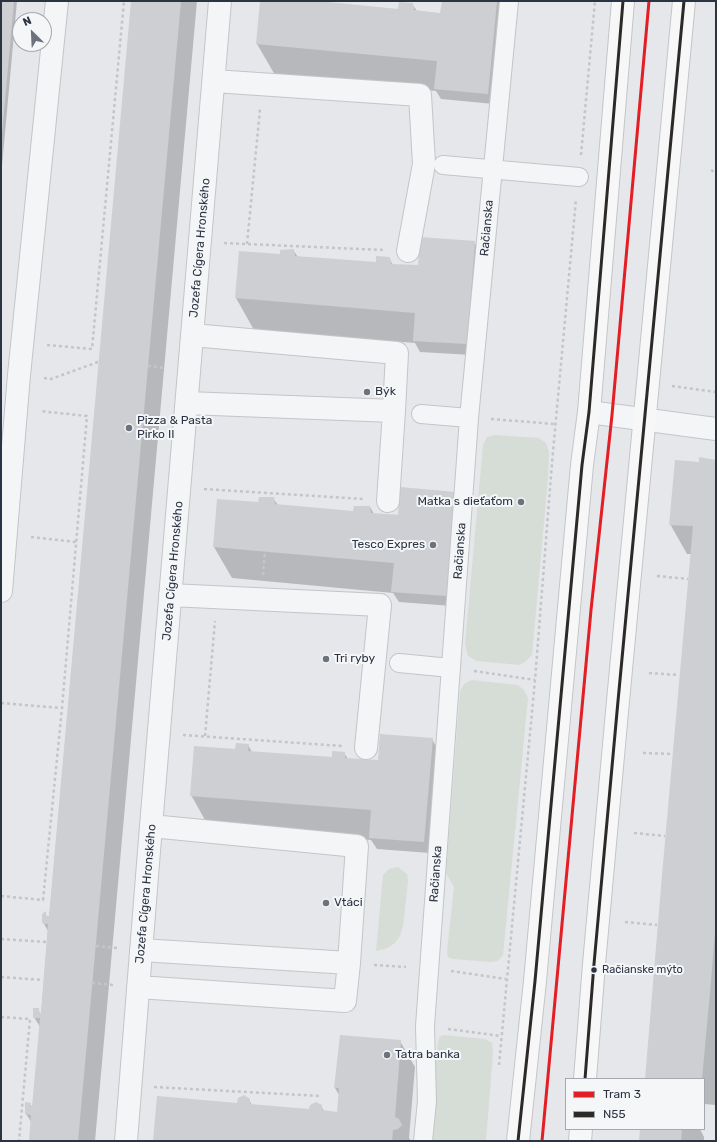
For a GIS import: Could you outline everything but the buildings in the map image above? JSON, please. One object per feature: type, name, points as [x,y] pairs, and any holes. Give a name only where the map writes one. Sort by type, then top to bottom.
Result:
[{"type":"main road","points":[[518,1141],[535,981],[588,412],[623,1]]},
{"type":"main road","points":[[585,1078],[594,964],[644,419],[684,1]]},
{"type":"main road","points":[[580,1141],[581,1130]]},
{"type":"street","points":[[1,592],[20,368],[56,1]]},
{"type":"street","name":"Jozefa Cígera Hronského","points":[[126,1141],[220,1]]},
{"type":"street","name":"Račianska","points":[[423,1141],[427,1101],[425,1026],[469,418],[509,1]]},
{"type":"street","points":[[214,81],[420,96],[424,164],[408,251]]},
{"type":"street","points":[[443,166],[578,177]]},
{"type":"street","points":[[192,335],[396,352],[388,501]]},
{"type":"street","points":[[187,404],[394,411]]},
{"type":"street","points":[[588,412],[716,429]]},
{"type":"street","points":[[421,414],[469,418]]},
{"type":"street","points":[[170,596],[380,605],[366,748]]},
{"type":"street","points":[[399,663],[451,668]]},
{"type":"street","points":[[138,987],[345,1001],[349,963],[357,846],[151,826]]},
{"type":"street","points":[[141,950],[349,963]]},
{"type":"path","points":[[44,345],[92,349],[124,1]]},
{"type":"path","points":[[499,1067],[535,680],[555,424],[595,1]]},
{"type":"path","points":[[247,244],[262,84]]},
{"type":"path","points":[[711,170],[716,173]]},
{"type":"path","points":[[200,242],[408,251]]},
{"type":"path","points":[[51,378],[98,362]]},
{"type":"path","points":[[672,386],[716,392]]},
{"type":"path","points":[[1,896],[43,900],[62,708],[87,416],[38,411]]},
{"type":"path","points":[[469,418],[555,424]]},
{"type":"path","points":[[180,487],[388,501]]},
{"type":"path","points":[[6,535],[76,542]]},
{"type":"path","points":[[657,576],[688,579]]},
{"type":"path","points":[[206,736],[217,598]]},
{"type":"path","points":[[451,668],[535,680]]},
{"type":"path","points":[[649,673],[679,675]]},
{"type":"path","points":[[1,703],[62,708]]},
{"type":"path","points":[[159,733],[366,748]]},
{"type":"path","points":[[643,753],[672,754]]},
{"type":"path","points":[[634,833],[665,836]]},
{"type":"path","points":[[625,922],[657,925]]},
{"type":"path","points":[[1,939],[46,942]]},
{"type":"path","points":[[1,977],[43,980]]},
{"type":"path","points":[[1,1017],[30,1019],[19,1141]]},
{"type":"path","points":[[425,1026],[501,1036]]},
{"type":"path","points":[[130,1086],[320,1096]]},
{"type":"shaded area","points":[[495,435],[539,438],[546,443],[549,452],[532,655],[520,665],[477,661],[468,656],[465,644],[483,445],[487,437]]},
{"type":"shaded area","points":[[472,680],[518,685],[524,690],[528,698],[503,955],[498,961],[491,962],[453,959],[448,957],[447,951],[454,887],[446,873],[460,691],[464,684]]},
{"type":"shaded area","points":[[398,867],[407,874],[408,881],[402,930],[400,936],[391,946],[376,951],[383,875],[389,869]]},
{"type":"shaded area","points":[[444,1035],[485,1039],[492,1043],[493,1052],[486,1141],[428,1141],[438,1042],[439,1037]]},
{"type":"tram line","name":"3","points":[[542,1141],[591,610],[612,415],[649,1]]},
{"type":"transit line","name":"N55","points":[[518,1141],[535,981],[582,465],[589,412],[623,1]]},
{"type":"transit line","name":"N55","points":[[585,1078],[618,701],[684,1]]},
{"type":"place","name":"Býk","points":[[367,392]]},
{"type":"place","name":"Pizza & Pasta Pirko II","points":[[129,428]]},
{"type":"place","name":"Matka s dieťaťom","points":[[521,502]]},
{"type":"place","name":"Tesco Expres","points":[[433,545]]},
{"type":"place","name":"Tri ryby","points":[[326,659]]},
{"type":"place","name":"Vtáci","points":[[326,903]]},
{"type":"place","name":"Račianske mýto","points":[[594,970]]},
{"type":"place","name":"Tatra banka","points":[[387,1055]]}]
